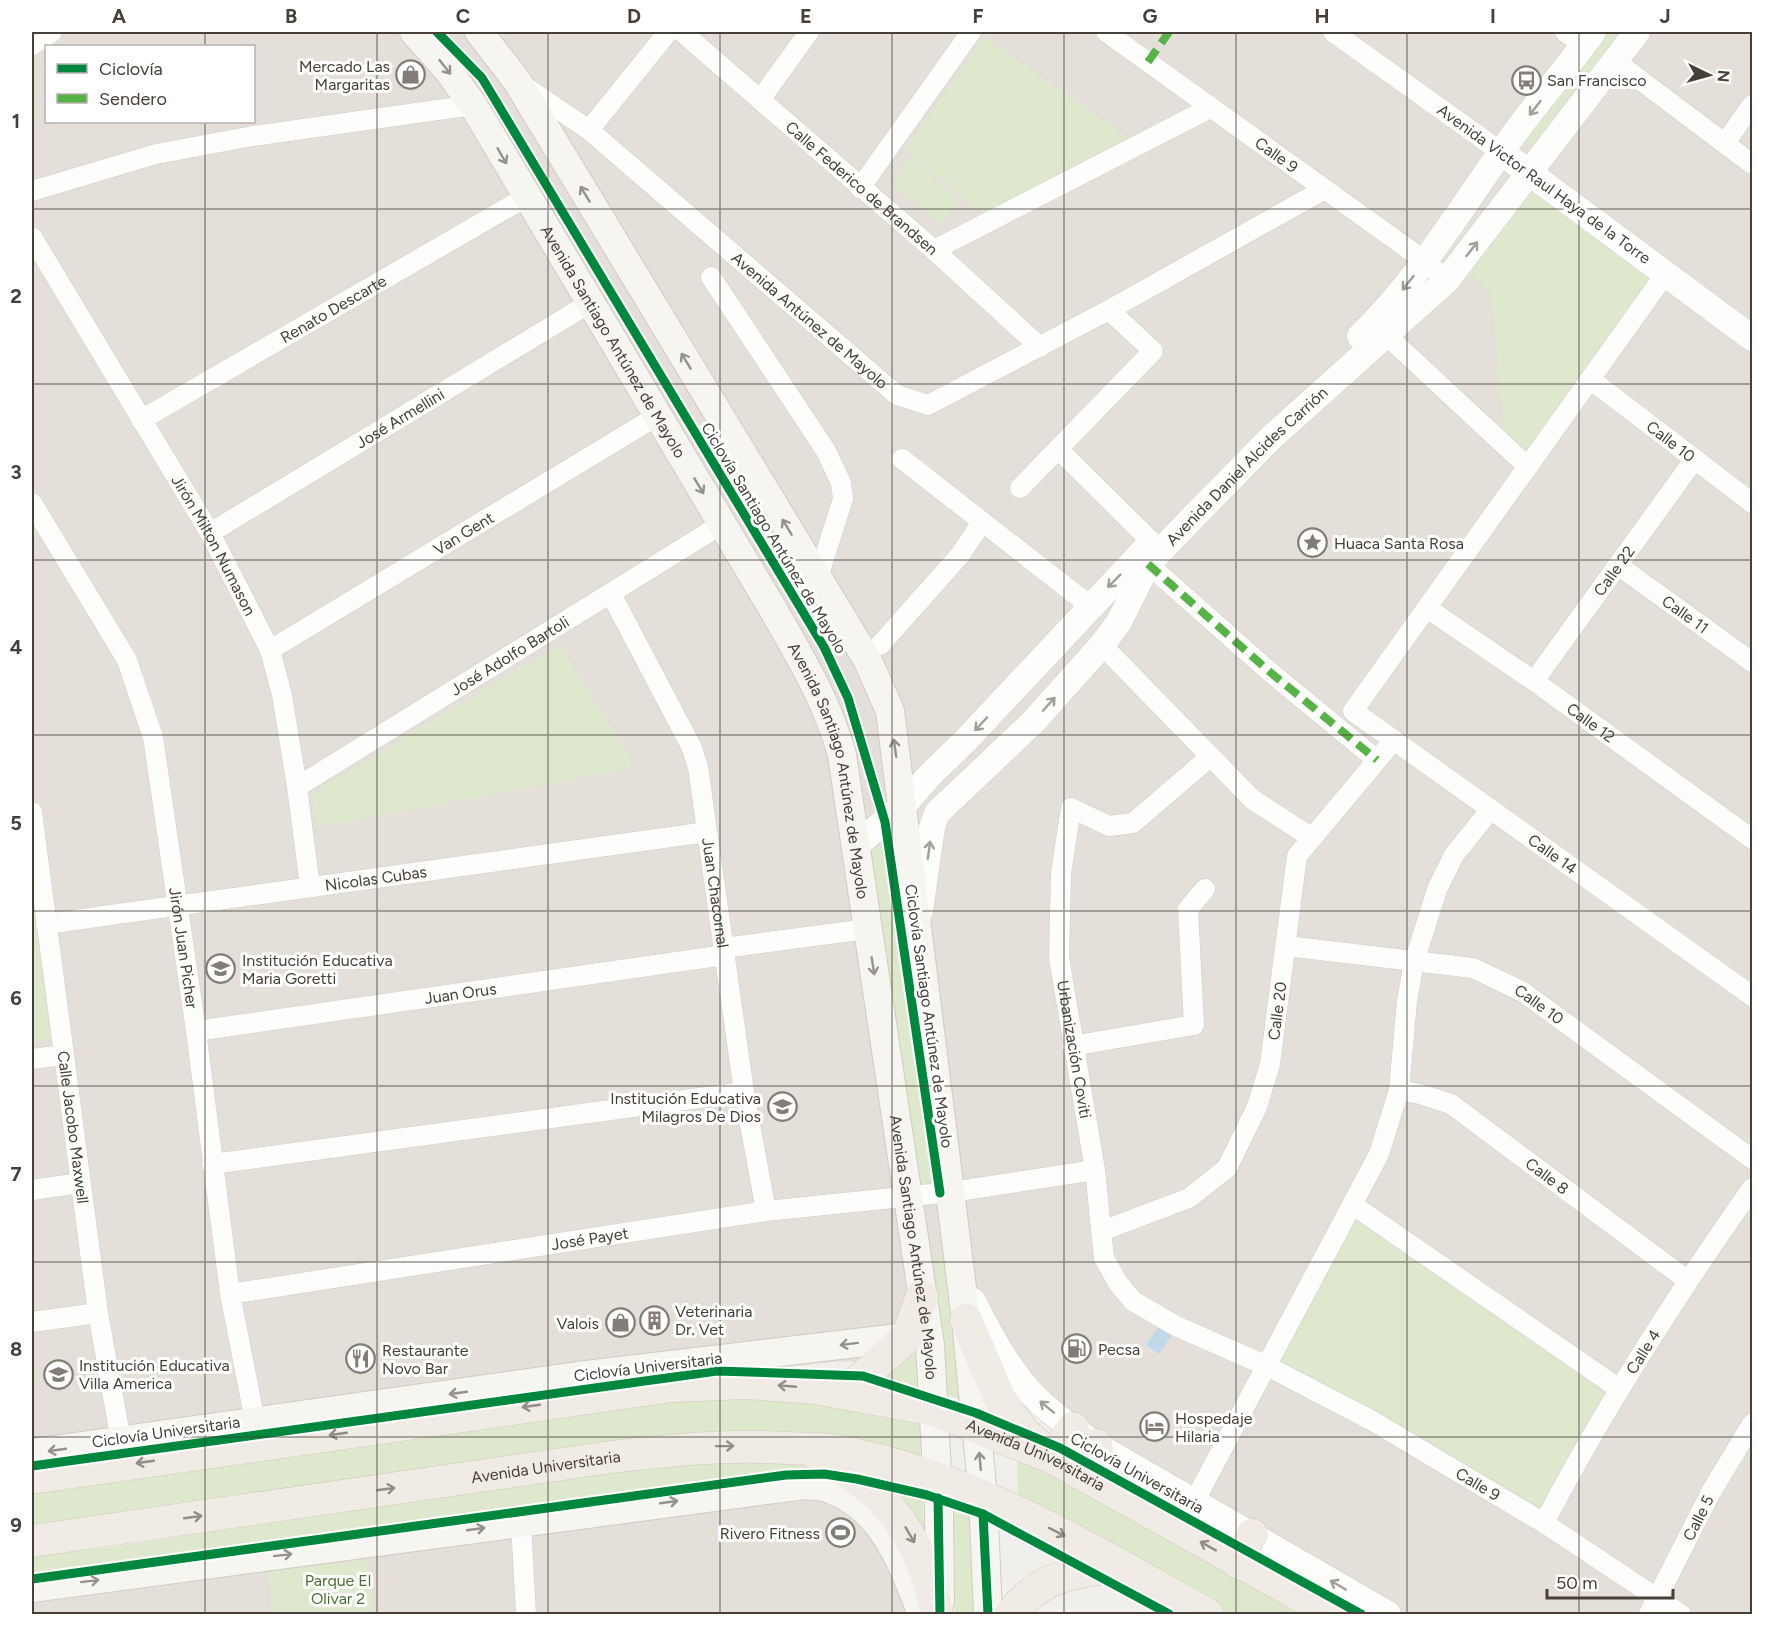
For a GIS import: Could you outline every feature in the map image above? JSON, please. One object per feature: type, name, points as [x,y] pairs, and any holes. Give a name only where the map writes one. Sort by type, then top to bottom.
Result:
[{"type":"main road","name":"Avenida Santiago Antúnez de Mayolo","points":[[414,32],[447,69],[473,105],[818,687],[833,720],[842,755],[867,929],[910,1196],[930,1345],[937,1479],[938,1614]]},
{"type":"main road","points":[[479,32],[517,81],[818,577],[867,659],[890,711],[957,1234],[983,1496],[988,1614]]},
{"type":"main road","points":[[916,1239],[936,1232],[957,1234]]},
{"type":"main road","points":[[845,1393],[907,1337],[922,1296]]},
{"type":"main road","points":[[966,1320],[1000,1399],[1023,1432],[1053,1458],[1085,1437],[1101,1469],[1143,1511]]},
{"type":"main road","name":"Avenida Universitaria","points":[[32,1478],[391,1414],[907,1337]]},
{"type":"main road","name":"Avenida Universitaria","points":[[562,1390],[757,1384],[845,1393],[934,1410],[1053,1458],[1143,1511],[1333,1614]]},
{"type":"main road","name":"Avenida Universitaria","points":[[32,1453],[255,1420],[391,1414]]},
{"type":"main road","name":"Avenida Universitaria","points":[[32,1541],[611,1457],[705,1446],[836,1451],[937,1479],[983,1496],[1064,1535],[1208,1614]]},
{"type":"main road","points":[[801,1449],[850,1473],[892,1510],[907,1529],[919,1552],[930,1580],[938,1614]]},
{"type":"main road","points":[[32,1588],[805,1485],[830,1489],[848,1497],[880,1526],[903,1564],[922,1614]]},
{"type":"main road","points":[[1237,1562],[1252,1535]]},
{"type":"main road","points":[[1011,1614],[1023,1599],[1040,1585],[1058,1577],[1086,1569],[1120,1566]]},
{"type":"street","points":[[32,45],[52,32]]},
{"type":"street","points":[[589,130],[668,32]]},
{"type":"street","name":"Calle Federico de Brandsen","points":[[682,32],[934,250],[1040,347]]},
{"type":"street","points":[[760,100],[809,32]]},
{"type":"street","points":[[860,188],[971,32]]},
{"type":"street","name":"Calle 9","points":[[1106,32],[1323,190],[1425,261],[1447,280]]},
{"type":"street","name":"Avenida Victor Raul Haya de la Torre","points":[[1333,32],[1752,336]]},
{"type":"street","name":"Avenida Daniel Alcides Carrión","points":[[855,846],[903,806],[1089,605],[1150,553],[1273,436],[1447,280],[1531,174],[1637,32]]},
{"type":"street","name":"Avenida Daniel Alcides Carrión","points":[[918,929],[932,827],[938,813],[1034,722],[1102,645],[1119,622],[1150,553],[1268,423],[1379,318],[1425,261],[1580,36]]},
{"type":"street","points":[[1615,61],[1752,164]]},
{"type":"street","name":"Avenida Antúnez de Mayolo","points":[[517,81],[589,130],[897,394],[928,405],[1109,310],[1323,190]]},
{"type":"street","points":[[32,191],[156,154],[253,136],[473,105]]},
{"type":"street","points":[[1725,143],[1752,105]]},
{"type":"street","points":[[934,250],[1210,108]]},
{"type":"street","name":"Renato Descarte","points":[[141,420],[526,197]]},
{"type":"street","name":"Jirón Milton Numason","points":[[32,237],[210,533],[270,650],[282,695],[310,886]]},
{"type":"street","points":[[1427,608],[1666,273]]},
{"type":"street","points":[[711,277],[826,451],[841,483],[843,500],[818,577]]},
{"type":"street","name":"José Armellini","points":[[210,533],[590,303]]},
{"type":"street","points":[[1020,488],[1153,351],[1109,310]]},
{"type":"street","points":[[1385,334],[1528,467]]},
{"type":"street","name":"Calle 10","points":[[1590,380],[1752,503]]},
{"type":"street","name":"Van Gent","points":[[270,650],[657,416]]},
{"type":"street","points":[[1058,449],[1150,553],[1270,672],[1377,760]]},
{"type":"street","points":[[902,459],[1089,605]]},
{"type":"street","name":"Calle 22","points":[[1534,681],[1694,460]]},
{"type":"street","name":"Jirón Juan Picher","points":[[32,503],[127,660],[153,737],[196,1031],[230,1294],[255,1420]]},
{"type":"street","points":[[880,645],[960,555],[982,522]]},
{"type":"street","name":"José Adolfo Bartoli","points":[[297,787],[722,524]]},
{"type":"street","name":"Calle 11","points":[[1619,566],[1752,662]]},
{"type":"street","name":"Juan Chacornal","points":[[611,594],[692,748],[698,767],[744,1092],[766,1211]]},
{"type":"street","name":"Calle 12","points":[[1427,608],[1534,681],[1752,839]]},
{"type":"street","name":"Calle 14","points":[[1427,608],[1353,711],[1752,996]]},
{"type":"street","points":[[1102,645],[1252,799],[1312,838]]},
{"type":"street","name":"Calle 20","points":[[1102,1231],[1189,1198],[1227,1168],[1257,1107],[1270,1064],[1297,856],[1394,740]]},
{"type":"street","name":"Urbanización Coviti","points":[[1210,756],[1133,823],[1109,826],[1071,808],[1061,873],[1059,958],[1072,1046],[1095,1170],[1104,1258],[1118,1283],[1133,1301],[1176,1326],[1267,1366]]},
{"type":"street","points":[[1194,1502],[1379,1154],[1399,1090],[1407,1001],[1414,962],[1438,887],[1455,855],[1491,809]]},
{"type":"street","name":"Calle Jacobo Maxwell","points":[[32,812],[98,1313],[121,1441]]},
{"type":"street","name":"Nicolas Cubas","points":[[46,924],[176,904],[707,832]]},
{"type":"street","points":[[1072,1046],[1194,1025],[1188,909],[1205,889]]},
{"type":"street","name":"Juan Orus","points":[[196,1031],[867,929]]},
{"type":"street","name":"Calle 10","points":[[1286,946],[1473,968],[1523,992],[1752,1159]]},
{"type":"street","points":[[32,1059],[63,1055]]},
{"type":"street","name":"Calle 8","points":[[1399,1090],[1451,1104],[1687,1280]]},
{"type":"street","points":[[212,1164],[744,1092]]},
{"type":"street","name":"José Payet","points":[[230,1294],[766,1211],[951,1192],[1095,1170]]},
{"type":"street","points":[[32,1190],[81,1183]]},
{"type":"street","name":"Calle 4","points":[[1544,1523],[1618,1388],[1687,1280],[1752,1188]]},
{"type":"street","points":[[1353,1204],[1618,1388]]},
{"type":"street","points":[[961,1276],[1008,1365],[1032,1394],[1085,1437],[1388,1614]]},
{"type":"street","points":[[32,1322],[98,1313]]},
{"type":"street","name":"Calle 9","points":[[1267,1366],[1371,1420],[1544,1523],[1653,1608],[1681,1614]]},
{"type":"street","name":"Calle 5","points":[[1653,1608],[1711,1492],[1752,1424]]},
{"type":"street","points":[[521,1523],[526,1614]]},
{"type":"shaded area","points":[[32,32],[1752,32],[1752,1614],[1369,1614],[1210,1528],[952,1360],[832,1362],[471,1402],[32,1464]]},
{"type":"shaded area","points":[[831,1478],[931,1614],[32,1614],[32,1569]]},
{"type":"green space","points":[[1604,32],[1623,32],[1535,147],[1526,144],[1528,133]]},
{"type":"green space","points":[[984,37],[1130,139],[990,218],[905,151]]},
{"type":"green space","points":[[911,159],[960,200],[940,223],[892,183]]},
{"type":"green space","points":[[1534,191],[1653,279],[1521,462],[1506,452],[1491,293],[1467,271]]},
{"type":"green space","points":[[560,645],[629,756],[632,768],[318,827],[312,794]]},
{"type":"green space","points":[[895,835],[942,1185],[918,1188],[869,852]]},
{"type":"green space","points":[[32,852],[58,1038],[32,1042]]},
{"type":"green space","points":[[1359,1211],[1610,1391],[1542,1515],[1411,1430],[1277,1363]]},
{"type":"green space","points":[[935,1259],[950,1259],[961,1400],[947,1395]]},
{"type":"green space","points":[[920,1345],[927,1398],[871,1385]]},
{"type":"green space","points":[[741,1391],[922,1416],[920,1460],[859,1446],[32,1532],[32,1488]]},
{"type":"green space","points":[[1017,1453],[1315,1614],[1228,1614],[1018,1503]]},
{"type":"green space","points":[[808,1460],[852,1494],[32,1576],[32,1552],[105,1548],[678,1461]]},
{"type":"green space","points":[[854,1465],[920,1484],[929,1563]]},
{"type":"green space","points":[[947,1492],[972,1500],[977,1614],[955,1614]]},
{"type":"green space","name":"Parque El Olivar 2","points":[[368,1560],[373,1612],[272,1614],[268,1571]]},
{"type":"water","points":[[1159,1326],[1172,1335],[1159,1354],[1146,1345]]},
{"type":"marked path","points":[[1148,62],[1169,32]]},
{"type":"marked path","points":[[1148,564],[1270,672],[1377,760]]},
{"type":"cycle path","name":"Ciclovía Santiago Antúnez de Mayolo","points":[[437,32],[482,78],[824,647],[848,698],[885,822],[940,1193]]},
{"type":"cycle path","name":"Ciclovía Universitaria","points":[[32,1466],[717,1371],[863,1376],[976,1413],[1060,1448],[1361,1614]]},
{"type":"cycle path","points":[[32,1579],[786,1475],[824,1474],[927,1495],[983,1514],[1169,1614]]},
{"type":"cycle path","points":[[938,1498],[940,1614]]},
{"type":"cycle path","points":[[983,1514],[988,1614]]},
{"type":"place","name":"Mercado Las Margaritas","points":[[411,75]]},
{"type":"place","name":"San Francisco","points":[[1526,80]]},
{"type":"place","name":"Huaca Santa Rosa","points":[[1313,543]]},
{"type":"place","name":"Institución Educativa Maria Goretti","points":[[221,969]]},
{"type":"place","name":"Institución Educativa Milagros De Dios","points":[[782,1107]]},
{"type":"place","name":"Veterinaria Dr. Vet","points":[[654,1320]]},
{"type":"place","name":"Valois","points":[[620,1323]]},
{"type":"place","name":"Pecsa","points":[[1077,1349]]},
{"type":"place","name":"Restaurante Novo Bar","points":[[361,1359]]},
{"type":"place","name":"Institución Educativa Villa America","points":[[58,1374]]},
{"type":"place","name":"Hospedaje Hilaria","points":[[1154,1427]]},
{"type":"place","name":"Rivero Fitness","points":[[841,1533]]}]
